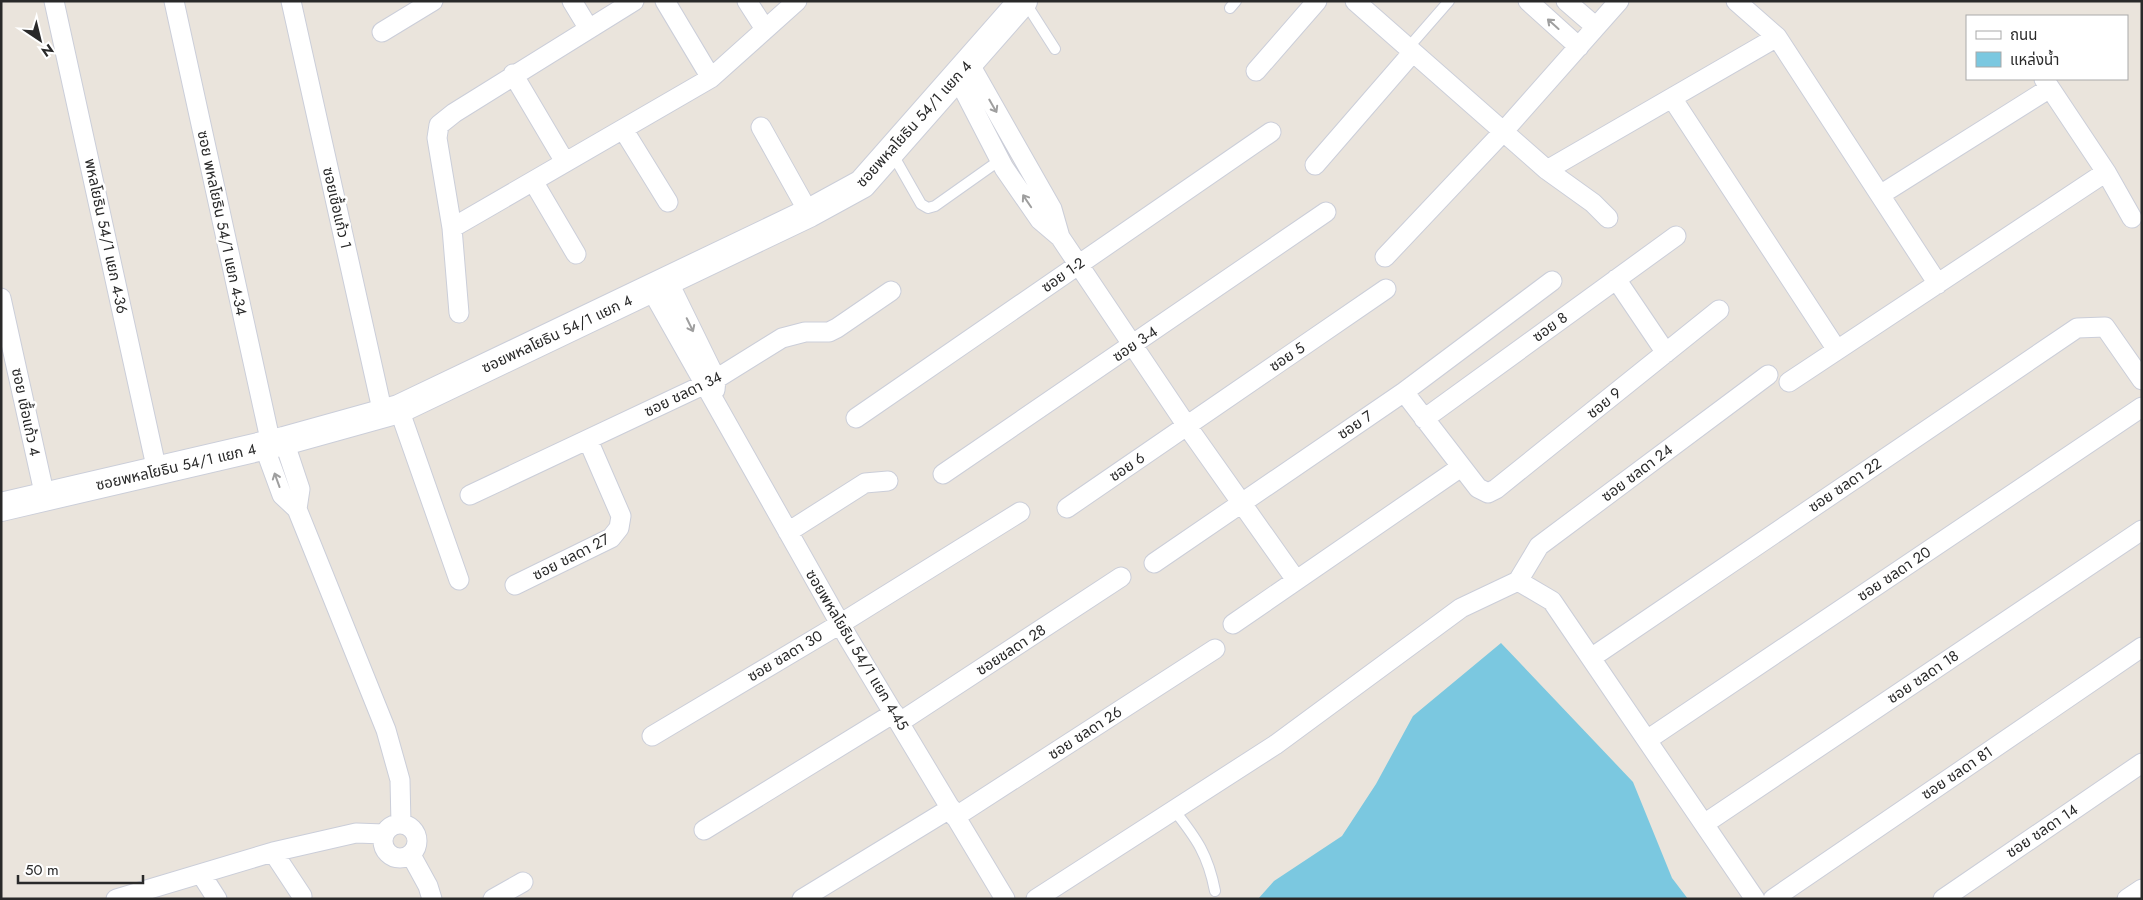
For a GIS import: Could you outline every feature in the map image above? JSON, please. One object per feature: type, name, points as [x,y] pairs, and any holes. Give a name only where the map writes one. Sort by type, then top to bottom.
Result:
[{"type":"street","name":"พหลโยธิน 54/1 แยก 4-36","points":[[54,1],[157,471]]},
{"type":"street","name":"ซอย พหลโยธิน 54/1 แยก 4-34","points":[[174,1],[273,444],[300,489],[297,509],[386,730],[400,780],[400,824]]},
{"type":"street","name":"ซอยเชื้อแก้ว 1","points":[[291,1],[391,411],[459,580]]},
{"type":"street","points":[[382,32],[433,1]]},
{"type":"street","points":[[572,1],[589,28]]},
{"type":"street","points":[[460,313],[452,228],[437,138],[439,125],[513,74],[634,1]]},
{"type":"street","points":[[665,1],[711,78]]},
{"type":"street","points":[[747,1],[765,30]]},
{"type":"street","points":[[452,228],[711,78],[797,1]]},
{"type":"street","name":"ซอยพหลโยธิน 54/1 แยก 4","points":[[1,507],[273,444],[391,411],[660,285],[809,212],[862,184],[1024,1]]},
{"type":"street","points":[[1256,71],[1317,1]]},
{"type":"street","points":[[1355,1],[1547,170],[1593,204],[1608,218]]},
{"type":"street","points":[[1528,1],[1579,47]]},
{"type":"street","points":[[1566,1],[1596,27]]},
{"type":"street","points":[[1385,257],[1504,132],[1619,1]]},
{"type":"street","points":[[1736,1],[1777,37],[1938,284]]},
{"type":"street","points":[[1547,170],[1777,37]]},
{"type":"street","points":[[1315,165],[1410,50]]},
{"type":"street","points":[[963,70],[1000,160],[1040,220],[1060,237],[1187,426],[1296,580]]},
{"type":"street","points":[[963,70],[1052,209],[1060,237]]},
{"type":"street","points":[[513,74],[565,162]]},
{"type":"street","points":[[1880,195],[2047,83],[2106,172],[2132,218]]},
{"type":"street","points":[[1672,98],[1837,350]]},
{"type":"street","points":[[760,127],[809,212]]},
{"type":"street","points":[[623,129],[668,202]]},
{"type":"street","name":"ซอย 1-2","points":[[856,418],[1271,132]]},
{"type":"street","points":[[1788,382],[2106,172]]},
{"type":"street","points":[[532,181],[576,254]]},
{"type":"street","name":"ซอย 3-4","points":[[942,474],[1326,212]]},
{"type":"street","name":"ซอย 8","points":[[1424,419],[1676,236]]},
{"type":"street","points":[[1616,279],[1666,353]]},
{"type":"street","name":"ซอย 7","points":[[1154,563],[1404,392],[1552,281]]},
{"type":"street","name":"ซอยพหลโยธิน 54/1 แยก 4-45","points":[[660,285],[711,387],[788,532],[840,624],[1005,899]]},
{"type":"street","name":"ซอย 5","points":[[1187,426],[1386,289]]},
{"type":"street","name":"ซอย ชลดา 34","points":[[470,495],[588,440],[711,387],[782,338],[806,332],[829,332],[891,291]]},
{"type":"street","name":"ซอย เชื้อแก้ว 4","points":[[1,298],[45,497]]},
{"type":"street","name":"ซอย 9","points":[[1461,467],[1478,488],[1488,493],[1496,489],[1719,310]]},
{"type":"street","name":"ซอย ชลดา 22","points":[[1591,658],[2071,332],[2084,327],[2104,327],[2142,380]]},
{"type":"street","name":"ซอย ชลดา 24","points":[[1518,581],[1539,546],[1768,375]]},
{"type":"street","points":[[1233,624],[1461,467],[1404,392]]},
{"type":"street","name":"ซอย ชลดา 20","points":[[1647,740],[2142,407]]},
{"type":"street","name":"ซอย 6","points":[[1067,508],[1187,426]]},
{"type":"street","name":"ซอย ชลดา 27","points":[[516,585],[611,538],[619,528],[621,516],[588,440]]},
{"type":"street","points":[[788,532],[865,483],[888,481]]},
{"type":"street","name":"ซอย ชลดา 30","points":[[652,736],[840,624],[1020,512]]},
{"type":"street","name":"ซอย ชลดา 18","points":[[1704,824],[2142,530]]},
{"type":"street","name":"ซอยชลดา 28","points":[[704,830],[897,718],[1121,577]]},
{"type":"street","points":[[1036,899],[1275,745],[1461,608],[1518,581],[1552,601],[1755,899]]},
{"type":"street","name":"ซอย ชลดา 81","points":[[1772,899],[2142,647]]},
{"type":"street","name":"ซอย ชลดา 26","points":[[802,899],[953,812],[1215,648]]},
{"type":"street","name":"ซอย ชลดา 14","points":[[1943,899],[2142,763]]},
{"type":"street","points":[[400,824],[412,828],[418,838],[415,850],[411,855],[400,859],[389,855],[383,845],[384,834],[388,828],[400,824]]},
{"type":"street","points":[[116,899],[273,852],[356,833],[384,834]]},
{"type":"street","points":[[273,852],[302,896]]},
{"type":"street","points":[[411,855],[428,886],[432,899]]},
{"type":"street","points":[[201,874],[216,899]]},
{"type":"street","points":[[493,899],[523,882]]},
{"type":"street","points":[[2127,899],[2142,889]]},
{"type":"lane","points":[[1024,1],[1055,49]]},
{"type":"lane","points":[[1410,50],[1449,1]]},
{"type":"lane","points":[[892,152],[921,204],[928,208],[935,206],[1000,160]]},
{"type":"lane","points":[[1174,810],[1194,836],[1206,858],[1215,892]]},
{"type":"water","points":[[1501,643],[1633,782],[1672,878],[1688,899],[1258,899],[1274,881],[1342,836],[1376,784],[1413,716]]}]
